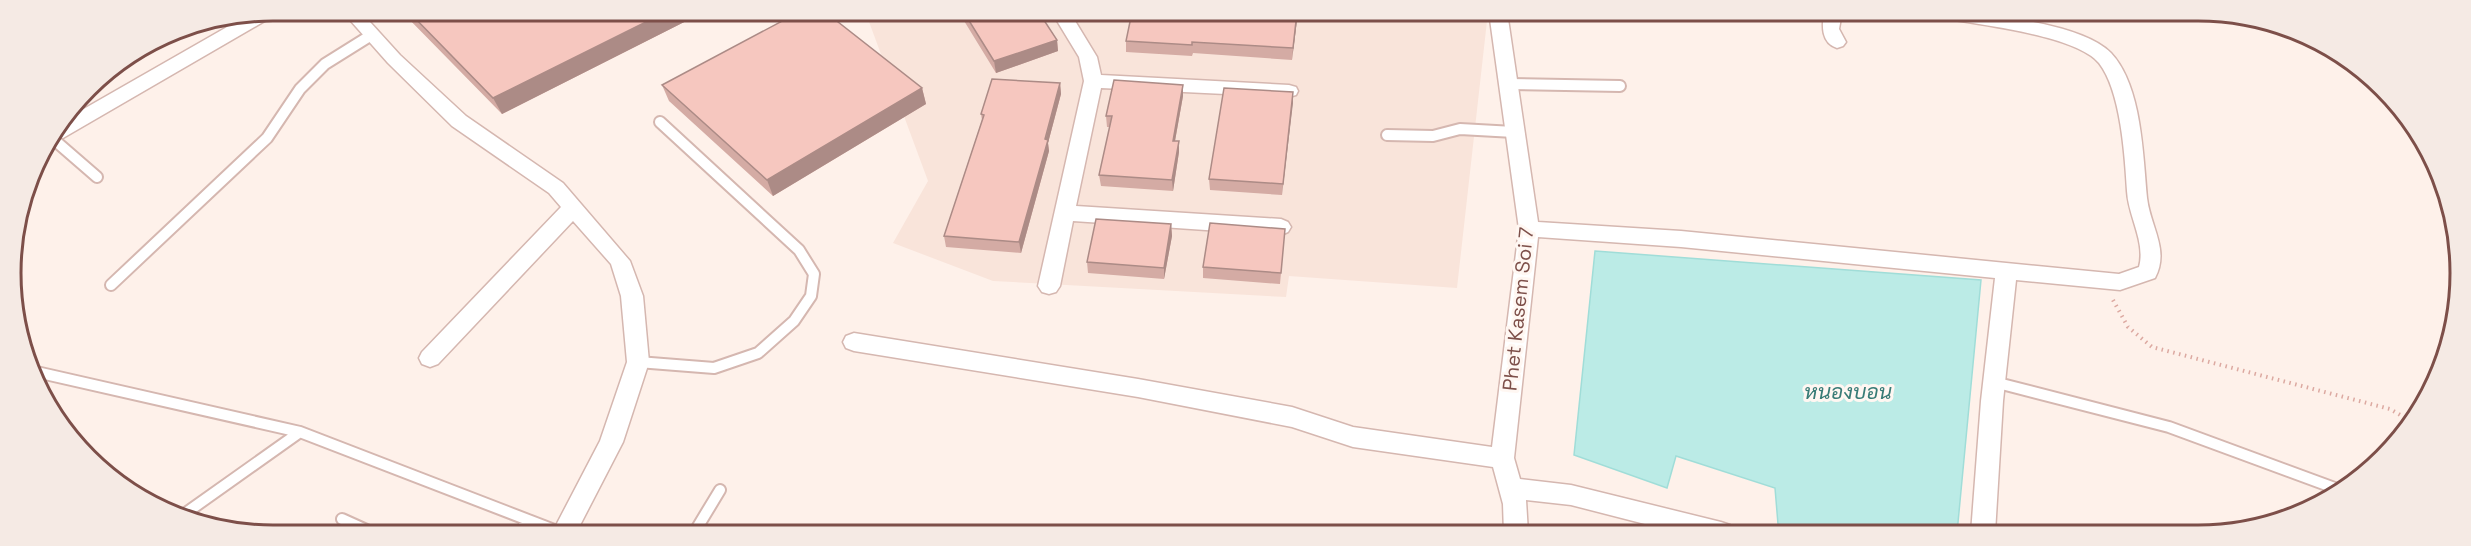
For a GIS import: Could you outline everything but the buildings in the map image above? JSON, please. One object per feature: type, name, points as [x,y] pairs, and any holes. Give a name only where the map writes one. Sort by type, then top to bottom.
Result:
[{"type":"street","points":[[361,21],[394,59],[459,121],[556,188],[620,261],[632,296],[638,362],[610,442],[567,525]]},
{"type":"street","points":[[1048,286],[1093,81],[1088,57],[1066,21]]},
{"type":"street","name":"Phet Kasem Soi 7","points":[[1500,21],[1529,229],[1502,458],[1515,504],[1516,525]]},
{"type":"street","points":[[1831,21],[1830,29],[1837,42]]},
{"type":"street","points":[[1529,229],[1681,239],[2120,282],[2148,272],[2153,260],[2151,243],[2137,204],[2133,144],[2112,69],[2095,49],[2076,40],[1986,21]]},
{"type":"street","points":[[69,126],[249,22]]},
{"type":"street","points":[[1093,81],[1289,91]]},
{"type":"street","points":[[430,358],[574,207]]},
{"type":"street","points":[[1064,213],[1281,227]]},
{"type":"street","points":[[1984,525],[1994,382],[2006,272]]},
{"type":"street","points":[[854,342],[1138,388],[1292,417],[1353,437],[1502,458]]},
{"type":"street","points":[[1509,489],[1571,495],[1689,525]]},
{"type":"lane","points":[[111,285],[267,138],[300,89],[325,64],[373,34]]},
{"type":"lane","points":[[1508,84],[1620,86]]},
{"type":"lane","points":[[638,362],[714,368],[758,353],[794,321],[812,296],[814,274],[799,250],[660,122]]},
{"type":"lane","points":[[1386,135],[1433,136],[1460,129],[1514,132]]},
{"type":"lane","points":[[57,143],[97,177]]},
{"type":"lane","points":[[42,373],[59,375],[300,432],[541,525]]},
{"type":"lane","points":[[1994,382],[2169,427],[2331,487]]},
{"type":"lane","points":[[188,510],[300,432]]},
{"type":"lane","points":[[699,525],[720,489]]},
{"type":"lane","points":[[342,519],[355,525]]},
{"type":"lane","points":[[524,525],[528,520]]},
{"type":"path","points":[[2104,280],[2125,324],[2136,338],[2152,346],[2390,409],[2404,418]]},
{"type":"shaded area","points":[[869,21],[1487,21],[1457,288],[1289,276],[1286,297],[993,281],[893,243],[928,181]]},
{"type":"water","name":"หนองบอน","points":[[1595,251],[1981,280],[1958,525],[1781,525],[1778,524],[1775,488],[1676,456],[1667,488],[1574,455]]}]
